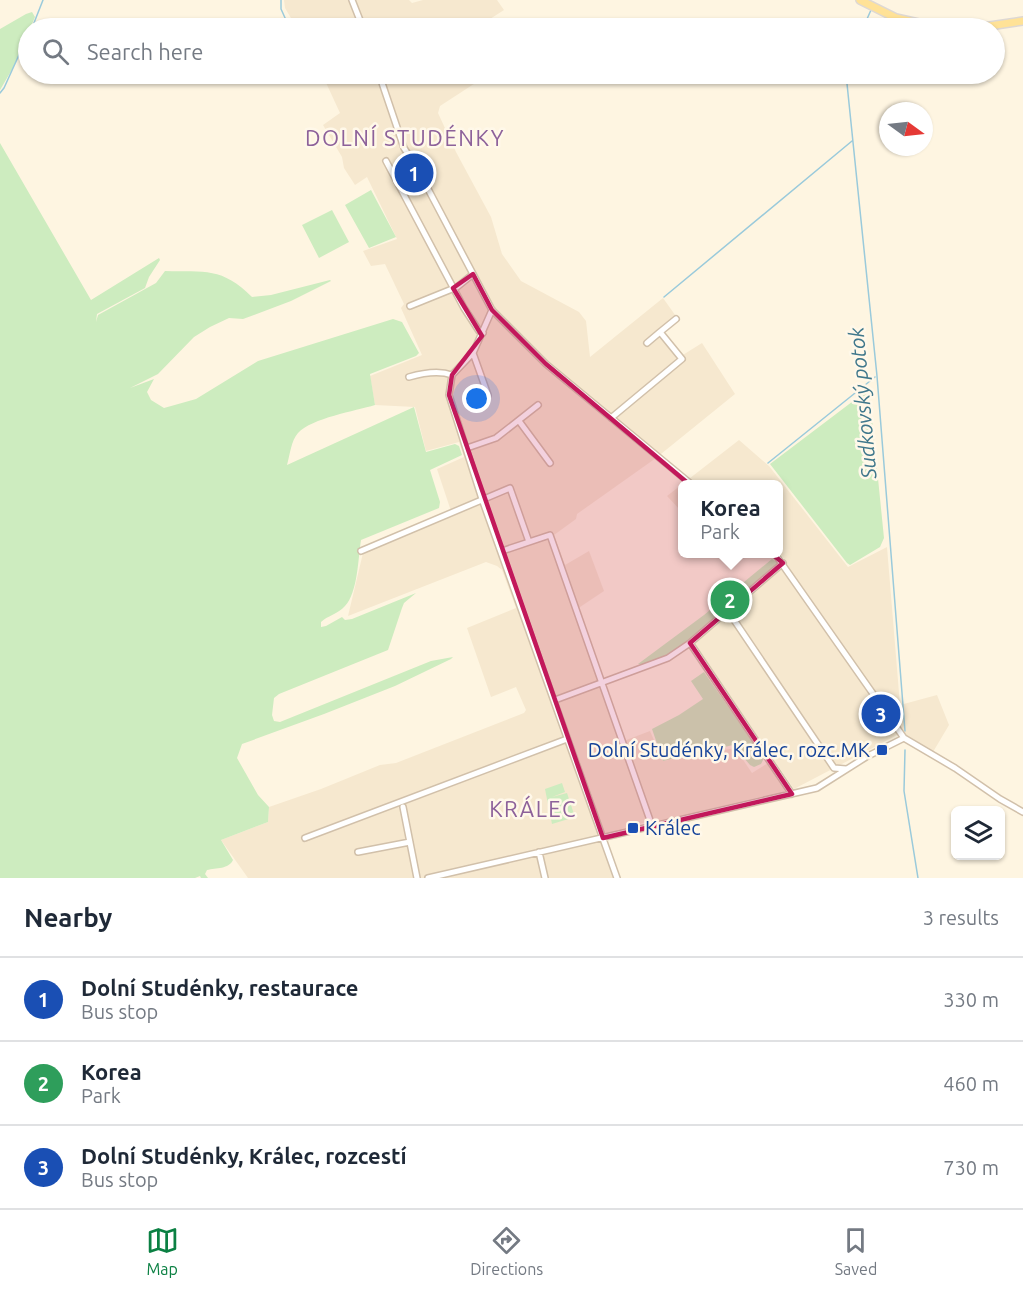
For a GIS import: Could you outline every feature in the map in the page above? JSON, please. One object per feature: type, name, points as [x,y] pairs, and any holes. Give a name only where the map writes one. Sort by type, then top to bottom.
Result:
[{"type":"main road","points":[[860,0],[896,18]]},
{"type":"main road","points":[[1005,24],[1023,21]]},
{"type":"street","points":[[352,0],[359,18]]},
{"type":"street","points":[[382,84],[404,148],[418,170],[492,310],[546,364],[687,480]]},
{"type":"street","points":[[386,161],[464,308],[479,331],[483,333]]},
{"type":"street","points":[[410,306],[453,288],[472,274]]},
{"type":"street","points":[[492,310],[473,353],[452,375],[448,395],[482,498],[617,878]]},
{"type":"street","points":[[646,344],[676,319]]},
{"type":"street","points":[[611,418],[682,358],[660,332]]},
{"type":"street","points":[[473,353],[488,395]]},
{"type":"street","points":[[409,377],[436,372],[452,375]]},
{"type":"street","points":[[466,448],[496,438],[538,405]]},
{"type":"street","points":[[519,421],[550,463]]},
{"type":"street","points":[[361,551],[510,488],[529,542]]},
{"type":"street","points":[[502,551],[550,535],[652,826]]},
{"type":"street","points":[[779,558],[904,738],[1023,812]]},
{"type":"street","points":[[555,700],[668,658],[690,643],[783,563]]},
{"type":"street","points":[[728,611],[834,768],[847,769]]},
{"type":"street","points":[[690,643],[792,794]]},
{"type":"street","points":[[429,878],[817,788],[884,747],[904,738]]},
{"type":"street","points":[[305,838],[567,739]]},
{"type":"street","points":[[404,807],[417,878]]},
{"type":"street","points":[[358,852],[410,842]]},
{"type":"street","points":[[539,852],[545,878]]},
{"type":"highlighted area","points":[[473,274],[492,310],[546,364],[783,563],[690,643],[792,794],[603,838],[449,395],[452,375],[482,336],[453,288]]},
{"type":"shaded area","points":[[284,0],[409,0],[412,3],[423,0],[497,0],[504,10],[492,18],[291,18],[285,8]]},
{"type":"shaded area","points":[[327,84],[474,84],[440,106],[438,113],[491,217],[502,254],[521,281],[579,312],[586,321],[590,357],[663,298],[678,319],[660,336],[678,358],[702,343],[735,394],[656,458],[577,514],[576,519],[554,535],[565,565],[589,551],[604,591],[574,611],[621,742],[650,731],[663,761],[735,748],[752,773],[768,763],[786,787],[785,791],[668,819],[646,822],[600,837],[614,878],[248,878],[221,840],[268,822],[269,807],[380,765],[396,763],[524,713],[526,710],[516,687],[491,697],[467,628],[516,608],[502,570],[497,566],[486,562],[348,616],[363,553],[452,514],[437,469],[464,457],[459,442],[426,451],[415,407],[375,405],[370,376],[422,355],[401,308],[404,304],[385,264],[371,266],[363,251],[397,239],[367,177],[355,185],[323,125],[340,113]]},
{"type":"shaded area","points":[[739,440],[769,466],[780,480],[687,480]]},
{"type":"shaded area","points":[[783,484],[848,567],[887,547],[900,705],[937,695],[949,725],[933,752],[910,739],[903,732],[794,789],[694,643],[787,563],[783,558]]},
{"type":"shaded area","points":[[678,487],[678,508],[667,496]]},
{"type":"green space","points":[[32,12],[35,17],[19,18]]},
{"type":"green space","points":[[18,19],[18,57],[0,90],[0,29]]},
{"type":"green space","points":[[0,143],[91,300],[159,258],[145,288],[97,314],[96,322],[98,315],[156,283],[165,271],[212,273],[231,280],[252,297],[271,295],[331,281],[291,301],[243,319],[229,318],[210,327],[194,337],[158,374],[130,388],[154,379],[147,392],[151,400],[164,408],[196,399],[258,361],[393,319],[402,322],[419,353],[370,374],[375,405],[323,419],[298,433],[292,444],[287,465],[414,407],[426,452],[455,444],[459,446],[462,455],[430,470],[440,502],[439,508],[361,540],[353,592],[342,609],[321,622],[321,627],[342,617],[345,620],[352,619],[416,593],[404,603],[388,650],[279,694],[274,698],[272,715],[274,721],[280,722],[431,661],[453,657],[395,686],[242,744],[237,758],[258,795],[269,807],[268,822],[221,840],[233,860],[225,867],[207,870],[205,874],[208,878],[200,876],[195,878],[0,878]]},
{"type":"green space","points":[[371,190],[396,237],[369,248],[345,205]]},
{"type":"green space","points":[[332,210],[349,242],[319,258],[302,225]]},
{"type":"green space","points":[[869,389],[884,538],[880,547],[850,565],[847,563],[770,464]]},
{"type":"green space","points":[[772,559],[778,563],[685,643],[657,661],[638,664],[704,615]]},
{"type":"green space","points":[[704,672],[764,758],[761,764],[754,767],[750,765],[733,745],[663,761],[652,729],[703,699],[691,681]]},
{"type":"green space","points":[[562,783],[565,792],[552,797],[567,793],[575,817],[552,824],[545,789]]},
{"type":"waterway","points":[[36,18],[43,0]]},
{"type":"waterway","points":[[281,0],[281,9],[285,18]]},
{"type":"waterway","name":"Sudkovský potok","points":[[867,18],[871,10]]},
{"type":"waterway","points":[[0,93],[18,57]]},
{"type":"waterway","name":"Sudkovský potok","points":[[847,84],[877,376],[905,731]]},
{"type":"waterway","points":[[664,297],[852,141]]},
{"type":"waterway","points":[[768,463],[875,377]]},
{"type":"waterway","name":"Sudkovský potok","points":[[905,750],[904,791],[918,878]]},
{"type":"place","name":"Dolní Studénky, restaurace","points":[[414,173]]},
{"type":"place","name":"Korea","points":[[730,600]]},
{"type":"place","name":"Dolní Studénky, Králec, rozcestí","points":[[881,714]]},
{"type":"place","name":"Dolní Studénky, Králec, rozc.MK","points":[[882,750]]},
{"type":"place","name":"Králec","points":[[633,828]]},
{"type":"district","name":"DOLNÍ STUDÉNKY","points":[[405,138]]},
{"type":"district","name":"KRÁLEC","points":[[533,809]]}]
